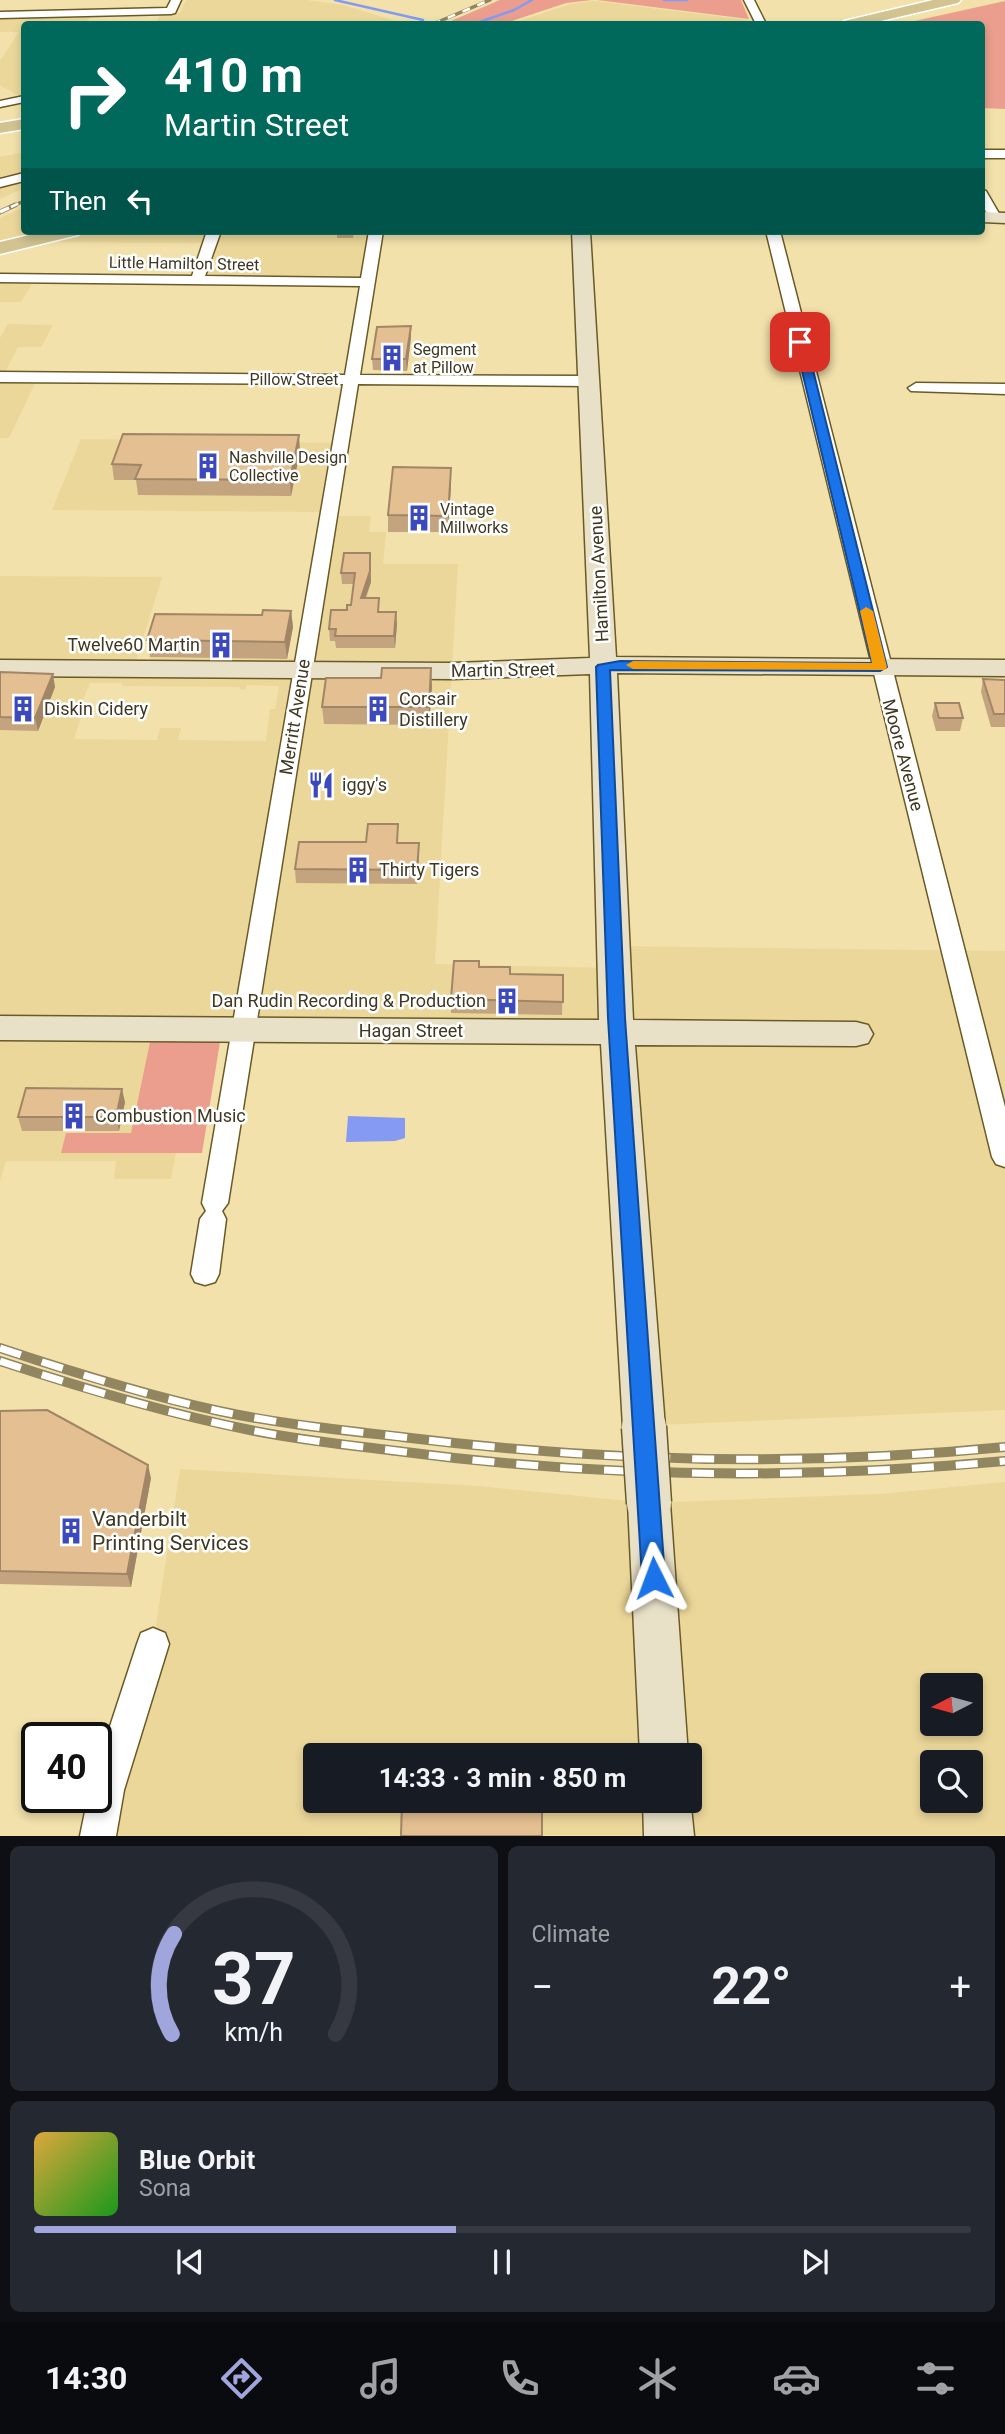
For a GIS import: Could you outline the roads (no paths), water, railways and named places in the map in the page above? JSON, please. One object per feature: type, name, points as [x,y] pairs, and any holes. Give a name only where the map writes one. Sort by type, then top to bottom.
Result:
[{"type":"main road","points":[[887,21],[960,1]]},
{"type":"main road","points":[[0,128],[21,124]]},
{"type":"main road","points":[[0,247],[53,235]]},
{"type":"street","points":[[749,0],[760,21]]},
{"type":"street","points":[[0,15],[100,13],[173,5]]},
{"type":"street","points":[[95,21],[100,13]]},
{"type":"street","points":[[0,104],[21,100]]},
{"type":"street","points":[[985,154],[1005,154]]},
{"type":"street","points":[[0,183],[21,178]]},
{"type":"street","points":[[985,200],[994,217]]},
{"type":"street","points":[[197,280],[213,235]]},
{"type":"street","name":"Merritt Avenue","points":[[205,1274],[375,235]]},
{"type":"street","name":"Hamilton Avenue","points":[[581,235],[603,667],[617,1031],[663,1743]]},
{"type":"street","name":"Moore Avenue","points":[[774,235],[880,667],[955,950],[1005,1157]]},
{"type":"street","name":"Little Hamilton Street","points":[[0,278],[367,282]]},
{"type":"street","name":"Pillow Street","points":[[0,377],[589,382]]},
{"type":"street","points":[[916,388],[1005,388]]},
{"type":"street","name":"Martin Street","points":[[0,668],[453,671],[620,665],[1005,668]]},
{"type":"street","name":"Hagan Street","points":[[0,1028],[856,1034]]},
{"type":"street","points":[[98,1836],[107,1790],[153,1644]]},
{"type":"street","points":[[668,1813],[669,1836]]},
{"type":"water","points":[[348,1116],[405,1118],[405,1138],[395,1141],[346,1142]]},
{"type":"waterway","points":[[335,0],[423,20]]},
{"type":"waterway","points":[[483,21],[514,10],[532,0]]},
{"type":"waterway","points":[[664,0],[687,0]]},
{"type":"railway","points":[[440,21],[490,0]]},
{"type":"railway","points":[[11,207],[21,202]]},
{"type":"railway","points":[[0,212],[15,205]]},
{"type":"railway","points":[[0,1348],[109,1383],[219,1411],[310,1426],[478,1445],[553,1452],[704,1459],[854,1457],[1005,1447]]},
{"type":"railway","points":[[0,1361],[124,1399],[250,1430],[473,1460],[549,1467],[701,1473],[852,1471],[1005,1461]]},
{"type":"place","name":"Segment at Pillow","points":[[392,358]]},
{"type":"place","name":"Nashville Design Collective","points":[[208,466]]},
{"type":"place","name":"Vintage Millworks","points":[[419,518]]},
{"type":"place","name":"Twelve60 Martin","points":[[221,645]]},
{"type":"place","name":"Diskin Cidery","points":[[23,709]]},
{"type":"place","name":"Corsair Distillery","points":[[378,709]]},
{"type":"place","name":"iggy's","points":[[321,785]]},
{"type":"place","name":"Thirty Tigers","points":[[358,870]]},
{"type":"place","name":"Dan Rudin Recording & Production","points":[[507,1001]]},
{"type":"place","name":"Combustion Music","points":[[74,1116]]},
{"type":"place","name":"Vanderbilt Printing Services","points":[[71,1531]]}]
